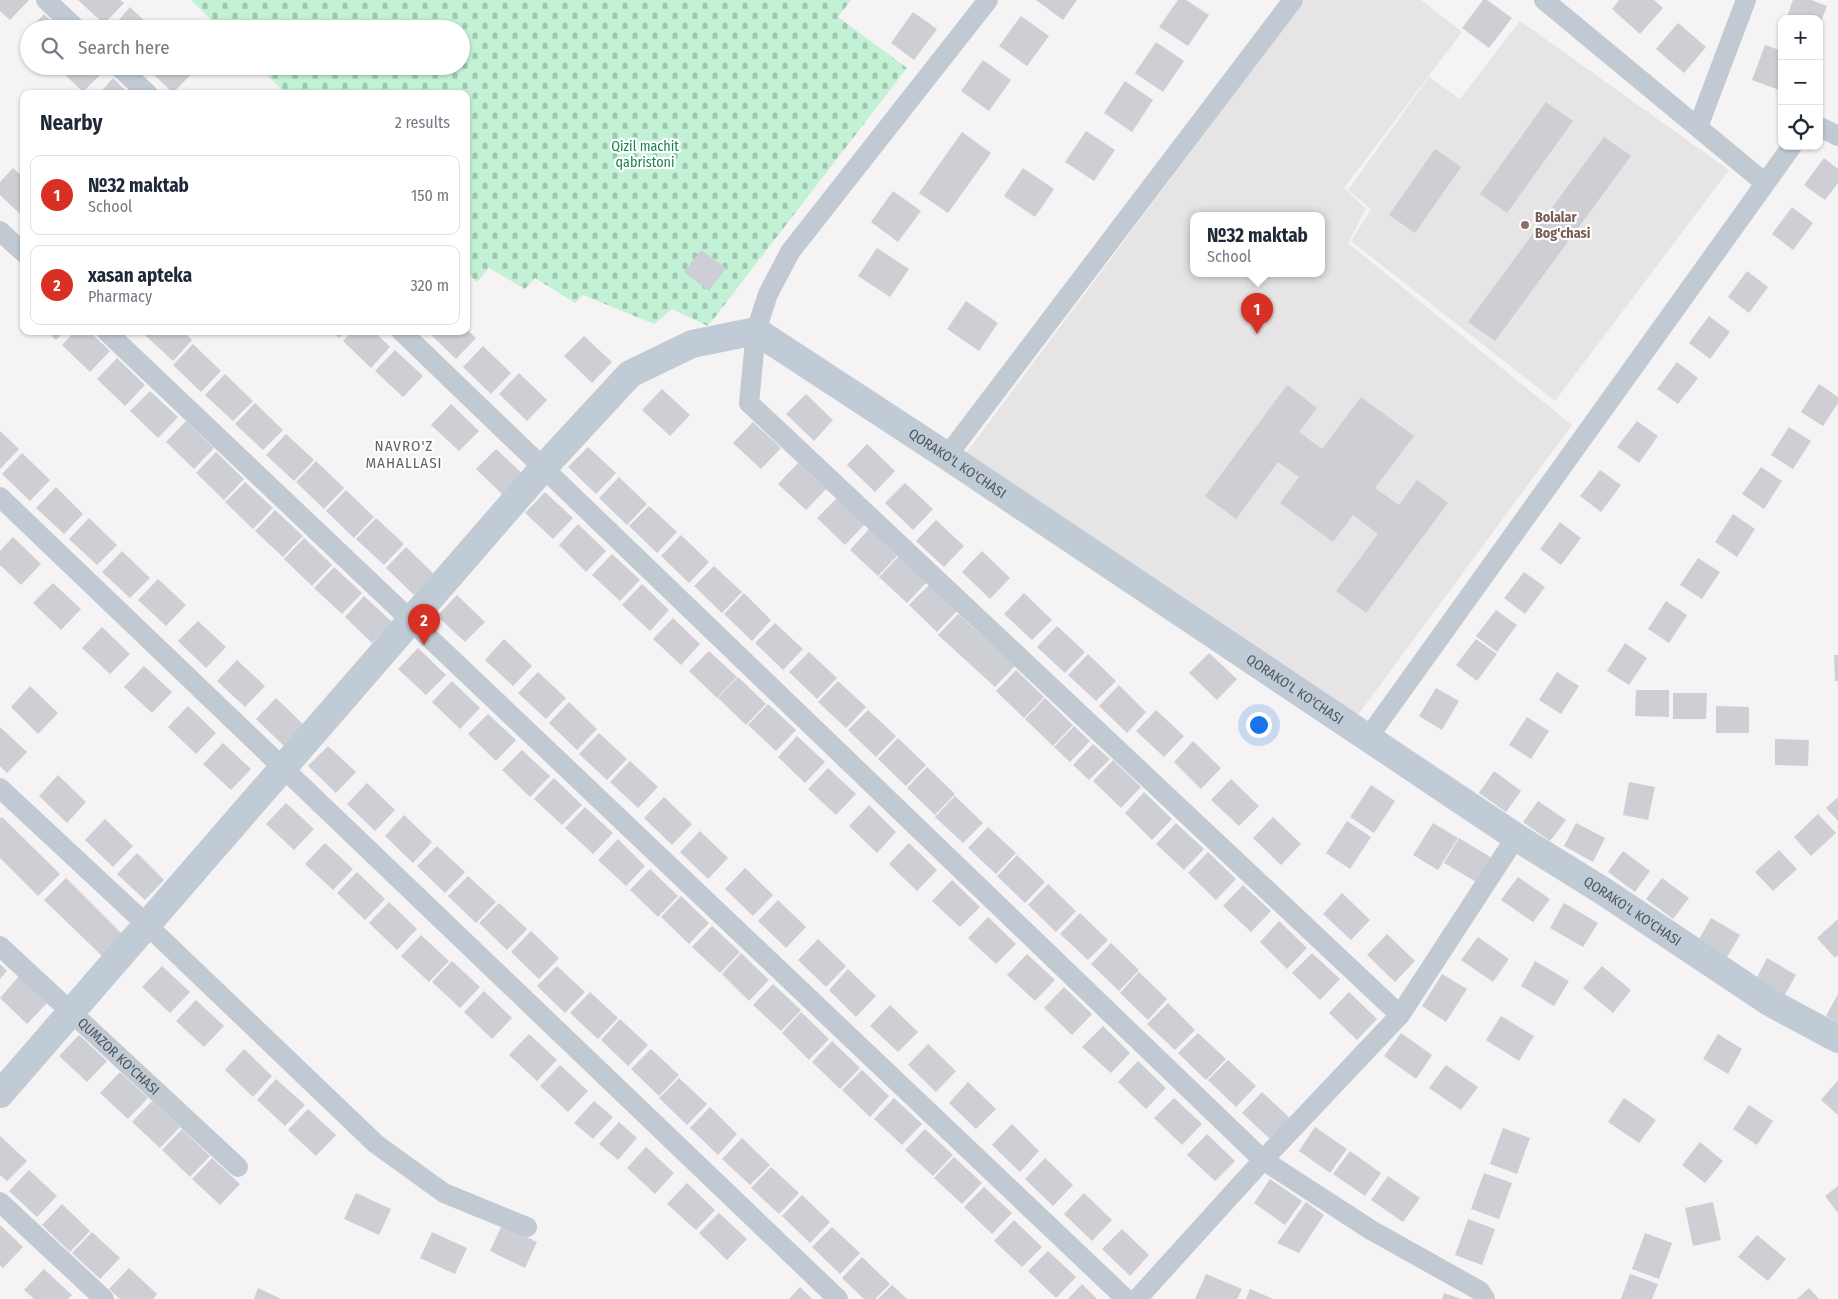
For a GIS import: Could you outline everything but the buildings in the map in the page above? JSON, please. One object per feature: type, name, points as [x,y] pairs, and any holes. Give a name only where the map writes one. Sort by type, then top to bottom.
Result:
[{"type":"street","points":[[46,0],[68,20]]},
{"type":"street","points":[[988,0],[790,252],[768,294],[756,331],[749,404],[1400,1015]]},
{"type":"street","points":[[947,456],[1293,0]]},
{"type":"street","points":[[1544,0],[1765,183]]},
{"type":"street","points":[[1698,127],[1746,0]]},
{"type":"street","points":[[128,75],[144,90]]},
{"type":"street","points":[[1823,128],[1838,136]]},
{"type":"street","points":[[1367,739],[1789,150]]},
{"type":"street","points":[[0,231],[20,249]]},
{"type":"street","points":[[0,1094],[544,467],[630,374],[692,344],[756,331]]},
{"type":"street","name":"QORAKO'L KO'CHASI","points":[[756,331],[947,456],[1516,837],[1603,891],[1771,1003],[1838,1039]]},
{"type":"street","points":[[110,335],[1126,1299]]},
{"type":"street","points":[[405,335],[1263,1160],[1371,1230],[1480,1291],[1486,1299]]},
{"type":"street","points":[[0,497],[282,769],[838,1299]]},
{"type":"street","points":[[0,788],[147,925],[376,1144],[444,1193],[527,1227]]},
{"type":"street","points":[[1136,1299],[1263,1160],[1400,1015],[1516,837]]},
{"type":"street","name":"QUMZOR KO'CHASI","points":[[0,946],[238,1167]]},
{"type":"street","points":[[0,1202],[104,1299]]},
{"type":"shaded area","points":[[1304,0],[1421,0],[1462,32],[1344,188],[1366,209],[1348,243],[1572,425],[1355,719],[963,457]]},
{"type":"shaded area","name":"Bolalar Bog'chasi","points":[[1520,21],[1729,170],[1555,401],[1351,241],[1371,209],[1348,190],[1429,77],[1460,99]]},
{"type":"green space","name":"Qizil machit qabristoni","points":[[191,0],[851,0],[838,17],[907,68],[708,326],[672,309],[654,324],[583,295],[575,303],[535,278],[525,289],[489,268],[477,282],[470,276],[470,90],[282,90],[267,75],[470,75],[470,20],[211,20]]},
{"type":"place","name":"Bolalar Bog'chasi","points":[[1525,225]]},
{"type":"place","name":"№32 maktab","points":[[1257,334]]},
{"type":"place","name":"xasan apteka","points":[[424,645]]},
{"type":"district","name":"NAVRO'Z MAHALLASI","points":[[404,454]]}]
